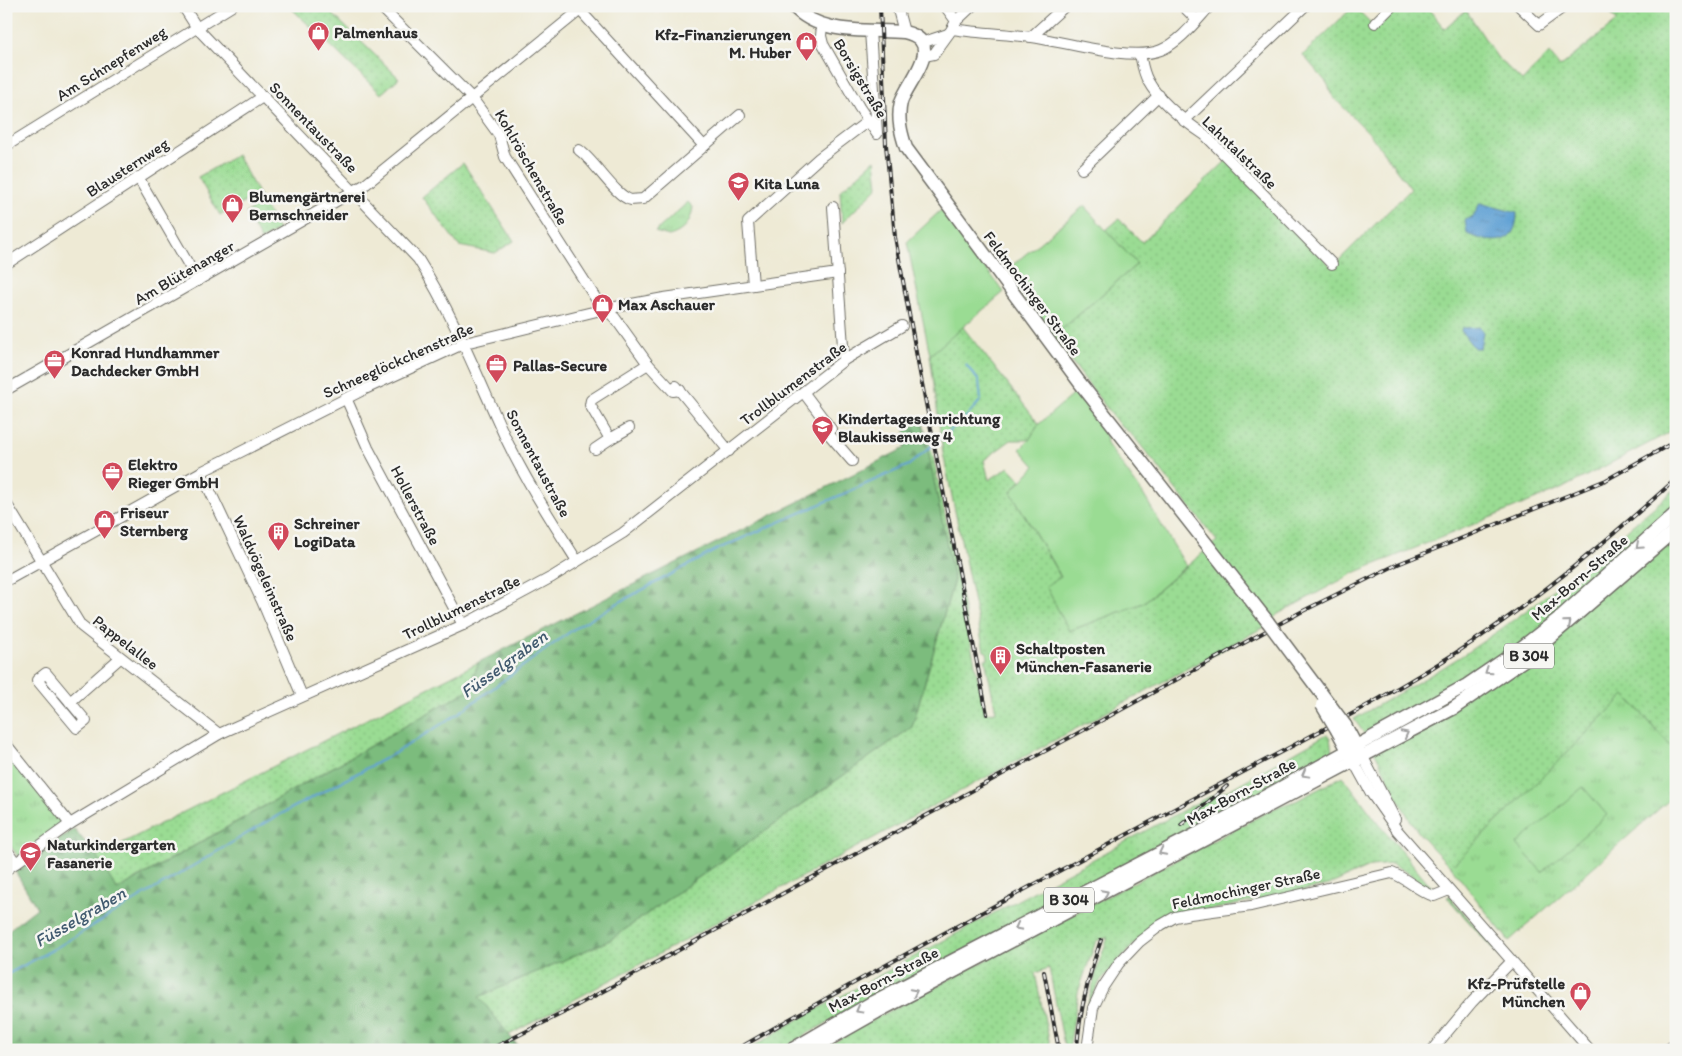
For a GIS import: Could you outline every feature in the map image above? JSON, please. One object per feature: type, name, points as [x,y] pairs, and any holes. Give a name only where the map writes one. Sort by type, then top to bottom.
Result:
[{"type":"main road","points":[[793,6],[806,18],[822,25],[870,31],[904,32],[913,36],[922,50]]},
{"type":"main road","name":"Feldmochinger Straße","points":[[922,50],[922,65],[901,102],[900,133],[906,148],[1080,383],[1268,622],[1341,727],[1358,760]]},
{"type":"main road","name":"Max-Born-Straße","points":[[791,1050],[873,1002],[1208,828],[1459,690],[1517,651],[1558,619],[1676,513]]},
{"type":"main road","name":"Max-Born-Straße","points":[[810,1050],[877,1012],[1454,708],[1524,660],[1676,529]]},
{"type":"street","name":"Sonnentaustraße","points":[[183,6],[198,28],[418,259],[439,293],[465,344],[506,439],[529,484],[576,560]]},
{"type":"street","name":"Am Schnepfenweg","points":[[6,146],[232,6]]},
{"type":"street","name":"Kohlröschenstraße","points":[[380,6],[472,98],[499,134],[505,157],[598,302],[615,318],[659,378],[672,391],[680,390],[729,451]]},
{"type":"street","points":[[897,6],[904,32]]},
{"type":"street","points":[[945,6],[952,28]]},
{"type":"street","points":[[922,50],[934,54],[952,28],[972,6]]},
{"type":"street","points":[[1031,37],[1065,6]]},
{"type":"street","points":[[1184,6],[1197,20]]},
{"type":"street","points":[[952,28],[1031,37],[1140,54],[1163,49],[1177,40],[1210,6]]},
{"type":"street","points":[[1184,121],[1305,6]]},
{"type":"street","points":[[1375,24],[1392,6]]},
{"type":"street","points":[[1519,6],[1539,25],[1565,6]]},
{"type":"street","name":"Am Blütenanger","points":[[6,390],[355,192],[408,153],[580,8]]},
{"type":"street","points":[[580,8],[704,146]]},
{"type":"street","name":"Borsigstraße","points":[[822,25],[821,36],[823,44],[877,134],[870,31]]},
{"type":"street","name":"Lahntalstraße","points":[[1140,54],[1145,74],[1159,94],[1184,121],[1205,135],[1332,264]]},
{"type":"street","points":[[1082,169],[1159,94]]},
{"type":"street","name":"Blausternweg","points":[[6,264],[264,96]]},
{"type":"street","points":[[578,150],[587,156],[622,194],[631,200],[643,199],[740,115]]},
{"type":"street","points":[[753,285],[748,222],[819,158],[868,121]]},
{"type":"street","points":[[138,177],[198,281]]},
{"type":"street","points":[[833,207],[844,360]]},
{"type":"street","name":"Schneeglöckchenstraße","points":[[6,580],[201,472],[346,398],[465,344],[605,308],[838,273]]},
{"type":"street","name":"Trollblumenstraße","points":[[6,870],[70,824],[219,734],[463,625],[532,588],[623,533],[844,360],[902,326]]},
{"type":"street","points":[[610,439],[590,405],[591,400],[648,364]]},
{"type":"street","points":[[804,393],[832,429],[828,432],[852,461]]},
{"type":"street","name":"Hollerstraße","points":[[346,398],[368,448],[463,625]]},
{"type":"street","points":[[595,449],[629,428]]},
{"type":"street","name":"Waldvögeleinstraße","points":[[201,472],[262,601],[302,696]]},
{"type":"street","name":"Pappelallee","points":[[6,503],[81,626],[219,734]]},
{"type":"street","points":[[70,702],[120,658]]},
{"type":"street","points":[[46,673],[70,702],[86,721],[77,728],[37,680],[46,673]]},
{"type":"street","points":[[6,744],[70,824]]},
{"type":"street","name":"Feldmochinger Straße","points":[[1358,760],[1408,842],[1511,962],[1590,1050]]},
{"type":"street","points":[[6,849],[16,863]]},
{"type":"street","name":"Feldmochinger Straße","points":[[1088,1050],[1093,1008],[1103,987],[1119,963],[1140,942],[1175,917],[1251,906],[1392,873],[1405,878],[1422,892],[1434,896],[1449,890]]},
{"type":"street","points":[[1432,1050],[1472,1002],[1511,962]]},
{"type":"street","points":[[1667,1050],[1676,1044]]},
{"type":"green space","points":[[289,6],[324,6],[399,78],[381,94]]},
{"type":"green space","points":[[1354,6],[1374,26],[1395,6],[1426,6],[1445,29],[1466,10],[1497,57],[1522,81],[1549,53],[1560,67],[1617,21],[1604,6],[1676,6],[1676,429],[1561,489],[1356,572],[1278,614],[1266,626],[509,1035],[478,997],[610,940],[912,727],[954,580],[922,420],[933,456],[985,713],[996,712],[985,659],[988,659],[987,652],[984,651],[943,453],[930,355],[962,326],[1039,424],[1029,440],[1011,440],[984,460],[989,480],[1009,467],[1021,480],[1011,492],[1061,578],[1069,631],[1143,603],[1217,541],[1135,438],[1118,423],[1053,337],[1137,264],[1106,230],[1119,219],[1142,242],[1227,160],[1332,267],[1411,189],[1369,133],[1334,98],[1327,83],[1303,55]]},
{"type":"green space","points":[[237,155],[278,230],[261,240],[246,213],[252,209],[247,201],[220,215],[198,177]]},
{"type":"green space","points":[[875,160],[878,187],[842,223],[840,191]]},
{"type":"green space","points":[[463,163],[514,241],[495,253],[459,246],[422,197]]},
{"type":"green space","points":[[688,202],[693,207],[688,222],[683,229],[669,236],[655,232]]},
{"type":"green space","points":[[1084,206],[1137,264],[1053,337],[1004,272]]},
{"type":"green space","points":[[941,210],[1004,292],[930,355],[907,242]]},
{"type":"green space","points":[[1078,390],[1105,427],[1107,444],[1143,494],[1186,566],[1143,603],[1069,631],[1046,586],[1061,577],[1011,492],[1035,466],[1020,449],[1029,440],[1039,424]]},
{"type":"green space","points":[[922,420],[954,580],[912,727],[610,940],[479,997],[521,1050],[6,1050],[6,932],[37,908],[15,871],[74,829],[97,856],[117,890],[467,691],[479,662],[905,448],[905,431]]},
{"type":"green space","points":[[1676,488],[1676,752],[1625,695],[1451,867],[1419,833],[1372,747],[1354,719],[1443,667],[1499,631],[1576,572]]},
{"type":"green space","points":[[479,662],[467,691],[116,890],[97,856]]},
{"type":"green space","points":[[1625,695],[1676,752],[1676,794],[1509,941],[1451,867]]},
{"type":"green space","points":[[1327,734],[1330,738],[1332,752],[1206,823],[810,1032],[782,1050],[748,1050],[790,1024],[1204,799],[1229,790]]},
{"type":"green space","points":[[6,748],[66,823],[18,856],[6,840]]},
{"type":"green space","points":[[1343,776],[1375,819],[1435,891],[1424,889],[1410,874],[1392,864],[1371,866],[1329,885],[1173,918],[1140,938],[1100,981],[1087,1007],[1108,937],[1096,941],[1078,992],[1069,1050],[1065,1050],[1049,968],[1035,973],[1051,1050],[821,1050],[880,1016],[1279,806],[1296,801]]},
{"type":"green space","points":[[1583,787],[1607,815],[1542,872],[1517,844]]},
{"type":"green space","points":[[1449,896],[1499,954],[1498,955],[1447,897]]},
{"type":"water","points":[[1480,203],[1517,213],[1513,232],[1508,237],[1493,241],[1467,234],[1465,220],[1473,217]]},
{"type":"water","points":[[1462,327],[1480,327],[1483,332],[1480,348],[1474,348],[1461,331]]},
{"type":"waterway","name":"Füsselgraben","points":[[6,975],[54,949],[268,821],[395,753],[456,715],[578,626],[616,604],[718,549],[909,465],[967,416],[981,400],[979,381],[966,365]]},
{"type":"railway","points":[[880,6],[886,145],[895,237],[987,714]]},
{"type":"railway","points":[[489,1050],[561,1014],[1301,612],[1398,564],[1606,480],[1676,441]]},
{"type":"railway","points":[[736,1050],[915,949],[1349,716],[1414,679],[1477,639],[1529,602],[1604,542],[1676,479]]},
{"type":"railway","points":[[1181,825],[1227,786]]},
{"type":"railway","points":[[1077,1050],[1085,994],[1101,940]]},
{"type":"railway","points":[[1044,972],[1059,1050]]},
{"type":"place","name":"Palmenhaus","points":[[318,51]]},
{"type":"place","name":"Kfz-Finanzierungen M. Huber","points":[[807,62]]},
{"type":"place","name":"Kita Luna","points":[[738,202]]},
{"type":"place","name":"Blumengärtnerei Bernschneider","points":[[233,224]]},
{"type":"place","name":"Max Aschauer","points":[[602,323]]},
{"type":"place","name":"Konrad Hundhammer Dachdecker GmbH","points":[[55,380]]},
{"type":"place","name":"Pallas-Secure","points":[[497,384]]},
{"type":"place","name":"Kindertageseinrichtung Blaukissenweg 4","points":[[822,446]]},
{"type":"place","name":"Elektro Rieger GmbH","points":[[112,492]]},
{"type":"place","name":"Friseur Sternberg","points":[[104,540]]},
{"type":"place","name":"Schreiner LogiData","points":[[278,551]]},
{"type":"place","name":"Schaltposten München-Fasanerie","points":[[1000,676]]},
{"type":"place","name":"Naturkindergarten Fasanerie","points":[[31,872]]},
{"type":"place","name":"Kfz-Prüfstelle München","points":[[1581,1011]]}]
